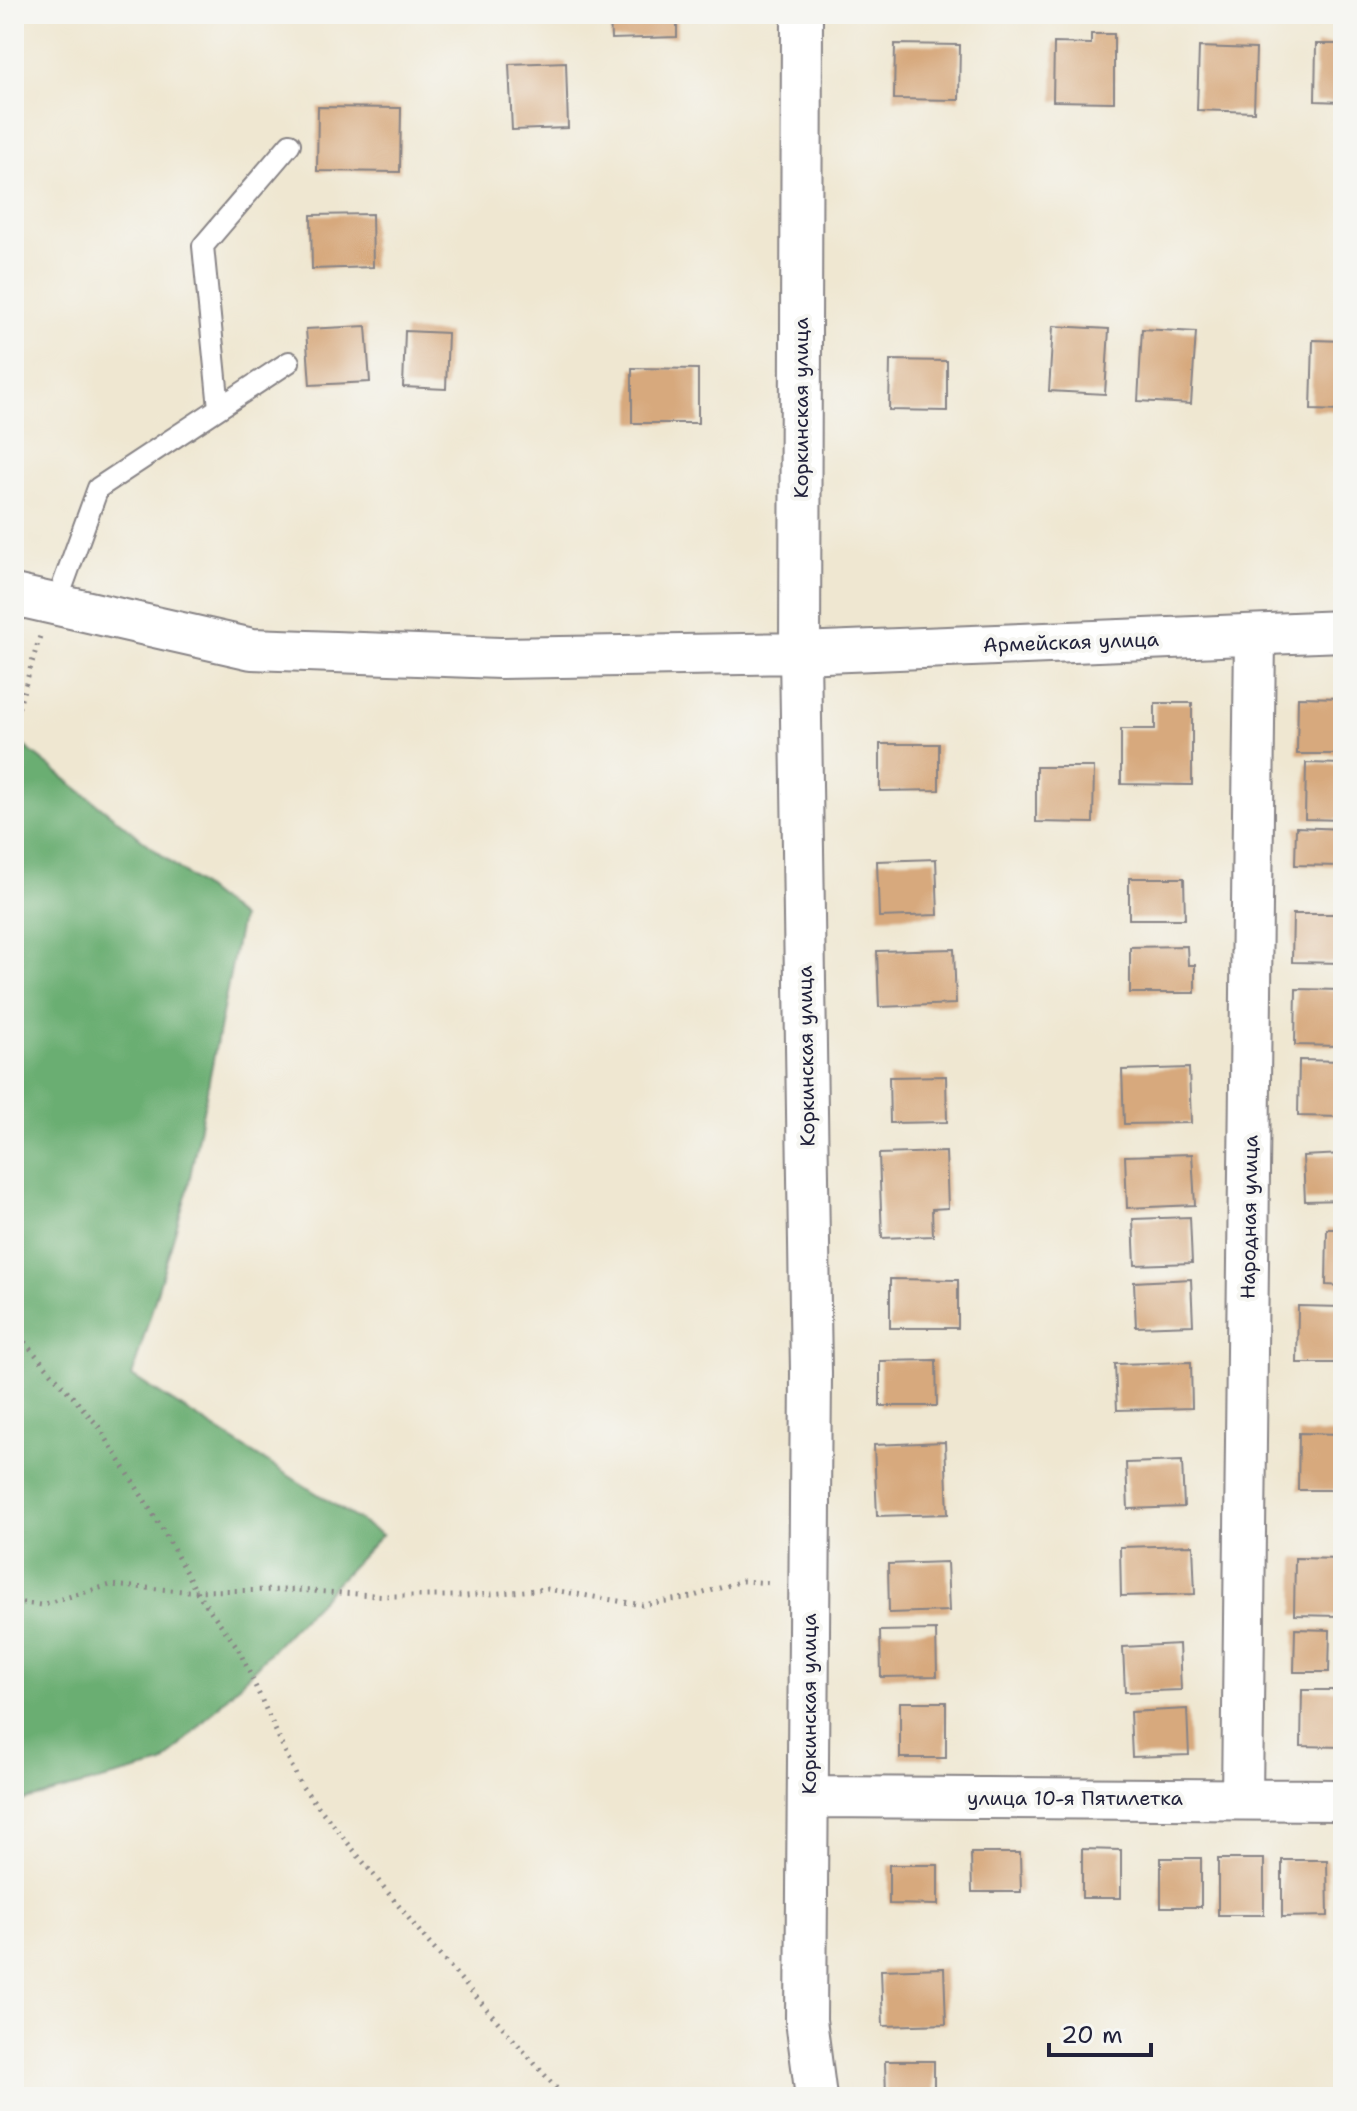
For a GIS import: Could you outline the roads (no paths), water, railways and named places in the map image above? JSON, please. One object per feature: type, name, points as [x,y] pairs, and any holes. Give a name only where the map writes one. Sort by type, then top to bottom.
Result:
[{"type":"street","name":"Коркинская улица","points":[[802,14],[800,653],[811,1373],[806,2020],[816,2097]]},
{"type":"street","name":"Армейская улица","points":[[40,600],[252,649],[500,658],[800,653],[1343,631]]},
{"type":"street","name":"Народная улица","points":[[1242,1799],[1255,635]]},
{"type":"street","name":"улица 10-я Пятилетка","points":[[808,1797],[1343,1800]]},
{"type":"lane","points":[[219,408],[203,246],[290,144]]},
{"type":"lane","points":[[40,600],[98,488],[289,362]]}]
